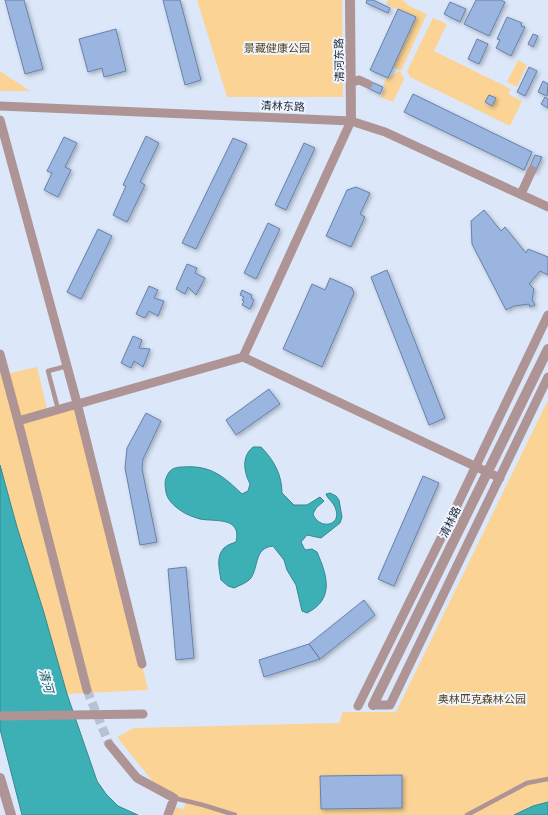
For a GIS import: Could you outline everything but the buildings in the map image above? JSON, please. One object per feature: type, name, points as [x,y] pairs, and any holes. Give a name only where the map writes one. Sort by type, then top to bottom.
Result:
[{"type":"street","name":"清河东路","points":[[350,0],[353,81],[351,121]]},
{"type":"street","points":[[353,81],[359,80],[368,84]]},
{"type":"street","name":"清林东路","points":[[0,106],[351,121],[385,132],[548,206]]},
{"type":"street","points":[[0,120],[77,403],[142,664]]},
{"type":"street","points":[[243,357],[351,121]]},
{"type":"street","points":[[520,194],[532,170]]},
{"type":"street","points":[[358,706],[476,467],[548,315]]},
{"type":"street","name":"清林路","points":[[373,705],[548,349]]},
{"type":"street","points":[[0,354],[87,690]]},
{"type":"street","points":[[18,421],[243,357],[500,478]]},
{"type":"street","points":[[373,705],[390,705],[548,377]]},
{"type":"street","points":[[0,716],[143,714]]},
{"type":"street","points":[[109,744],[137,778],[174,798],[168,814]]},
{"type":"street","points":[[0,778],[11,815]]},
{"type":"lane","points":[[58,409],[48,371],[67,366]]},
{"type":"lane","points":[[466,815],[527,783],[548,779]]},
{"type":"lane","points":[[174,798],[235,815]]},
{"type":"green space","name":"景藏健康公园","points":[[197,0],[342,0],[343,97],[227,97]]},
{"type":"green space","points":[[388,0],[403,0],[409,6],[427,14],[401,71],[393,67],[416,18],[386,4]]},
{"type":"green space","points":[[433,18],[447,24],[434,51],[511,89],[508,94],[522,101],[510,126],[410,77],[407,71]]},
{"type":"green space","points":[[518,60],[527,65],[517,87],[507,82]]},
{"type":"green space","points":[[0,71],[30,91],[0,91]]},
{"type":"green space","points":[[400,71],[404,79],[393,102],[381,97],[386,79]]},
{"type":"green space","points":[[0,354],[6,374],[37,367],[48,413],[77,403],[148,690],[67,694],[0,465]]},
{"type":"green space","name":"奥林匹克森林公园","points":[[548,400],[548,815],[173,815],[175,807],[184,809],[186,801],[154,783],[117,737],[134,728],[339,723],[343,712],[396,712]]},
{"type":"water","points":[[253,447],[261,447],[270,457],[281,480],[282,493],[294,505],[307,505],[320,497],[324,501],[316,508],[313,514],[320,522],[324,524],[333,523],[337,515],[335,507],[326,494],[330,493],[336,496],[339,500],[342,517],[340,523],[321,538],[307,535],[301,542],[305,550],[312,549],[317,552],[326,578],[325,594],[322,601],[307,613],[302,611],[296,585],[287,570],[284,560],[273,546],[267,547],[260,554],[249,580],[234,588],[228,586],[221,580],[219,559],[221,551],[224,548],[236,542],[237,534],[235,528],[226,522],[200,519],[187,514],[172,504],[168,498],[165,488],[166,478],[172,469],[181,467],[193,467],[209,470],[229,482],[242,494],[248,491],[250,484],[246,475],[245,460],[249,451]]},
{"type":"water","name":"清河","points":[[0,465],[67,694],[97,781],[106,794],[118,806],[138,815],[22,815],[0,729]]},
{"type":"water","points":[[548,802],[548,815],[514,815],[533,806]]},
{"type":"tunnel","points":[[87,690],[109,744]]}]
